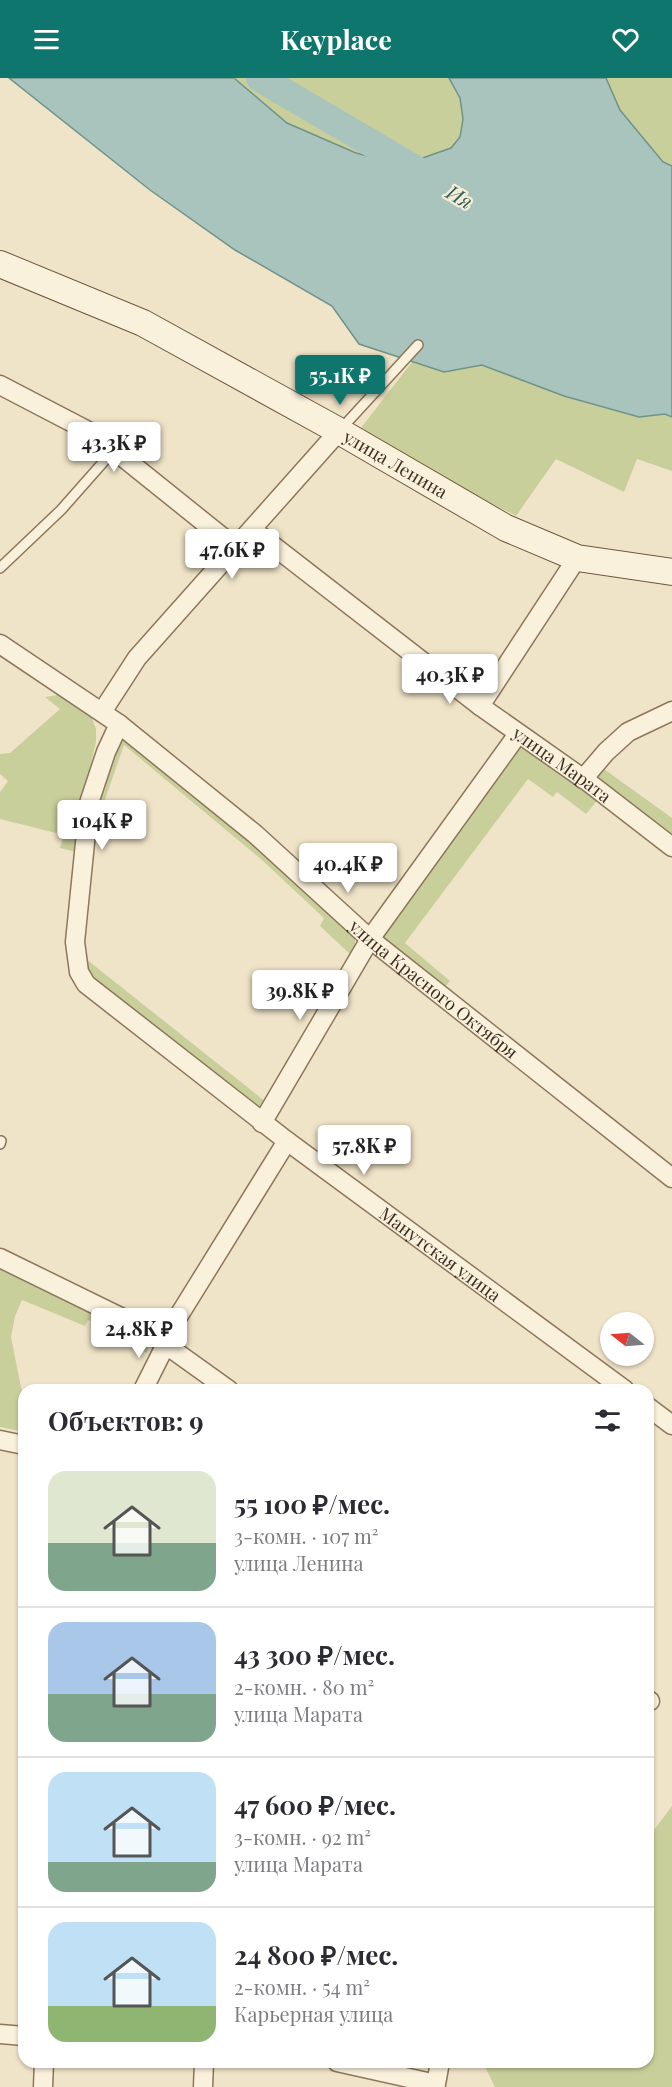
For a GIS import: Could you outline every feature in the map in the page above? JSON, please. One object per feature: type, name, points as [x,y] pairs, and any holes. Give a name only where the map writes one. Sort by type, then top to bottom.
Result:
[{"type":"main road","name":"улица Ленина","points":[[0,264],[143,323],[339,431],[506,528],[577,558],[672,572]]},
{"type":"street","points":[[0,386],[94,434],[236,548]]},
{"type":"street","points":[[102,712],[137,658],[339,431]]},
{"type":"street","name":"улица Марата","points":[[253,530],[480,706],[583,778],[672,847]]},
{"type":"street","points":[[480,706],[577,558]]},
{"type":"street","name":"улица Красного Октября","points":[[0,644],[119,724],[255,834],[370,939],[672,1178]]},
{"type":"street","points":[[583,778],[628,732],[672,711]]},
{"type":"street","name":"Манутская улица","points":[[119,724],[105,752],[89,803],[75,942],[79,972],[86,984],[262,1123],[618,1384]]},
{"type":"street","points":[[262,1123],[370,939],[518,734]]},
{"type":"street","points":[[146,1384],[173,1325],[286,1141]]},
{"type":"street","points":[[0,1258],[141,1327],[221,1384]]},
{"type":"street","points":[[654,1412],[672,1425]]},
{"type":"street","points":[[0,1440],[18,1444]]},
{"type":"street","points":[[0,2034],[18,2036]]},
{"type":"street","points":[[42,2087],[44,2068]]},
{"type":"street","points":[[203,2087],[204,2068]]},
{"type":"street","points":[[364,2068],[436,2084],[439,2068]]},
{"type":"lane","points":[[339,431],[418,345]]},
{"type":"lane","points":[[0,568],[61,510],[114,450]]},
{"type":"green space","points":[[234,78],[449,78],[460,98],[463,119],[460,137],[451,148],[414,161],[379,159],[356,153],[287,123]]},
{"type":"green space","points":[[606,78],[672,78],[672,166],[663,162],[620,110]]},
{"type":"green space","points":[[412,362],[444,372],[482,365],[564,396],[639,417],[665,414],[672,417],[672,471],[637,459],[624,492],[556,459],[516,516],[357,433]]},
{"type":"green space","points":[[69,693],[89,710],[96,729],[96,742],[81,806],[76,852],[60,848],[64,835],[0,819],[0,792],[8,781],[0,774],[0,754],[10,753],[60,709],[45,697]]},
{"type":"green space","points":[[128,739],[207,800],[355,936],[355,944],[350,954],[320,926],[324,918],[262,860],[124,745],[95,828],[98,793],[105,771],[121,740]]},
{"type":"green space","points":[[520,744],[597,796],[596,802],[586,814],[557,792],[553,797],[528,779],[405,943],[450,981],[445,987],[383,938],[383,932]]},
{"type":"green space","points":[[604,769],[672,818],[672,836],[598,777]]},
{"type":"green space","points":[[81,955],[266,1102],[260,1107],[252,1106],[86,973]]},
{"type":"green space","points":[[0,1266],[136,1334],[149,1345],[147,1353],[117,1340],[120,1332],[88,1320],[85,1326],[22,1300],[15,1316],[11,1337],[20,1384],[18,1384],[18,1431],[0,1427]]},
{"type":"green space","points":[[672,1806],[672,2087],[495,2087],[486,2068],[654,2068],[654,1830]]},
{"type":"water","points":[[9,78],[234,78],[287,123],[356,153],[379,159],[414,161],[451,148],[460,137],[463,119],[460,98],[449,78],[606,78],[620,110],[663,162],[672,166],[672,417],[665,414],[639,417],[564,396],[482,365],[444,372],[359,344],[332,306],[235,250],[150,190]]},
{"type":"waterway","name":"Ия","points":[[260,78],[432,179]]}]
